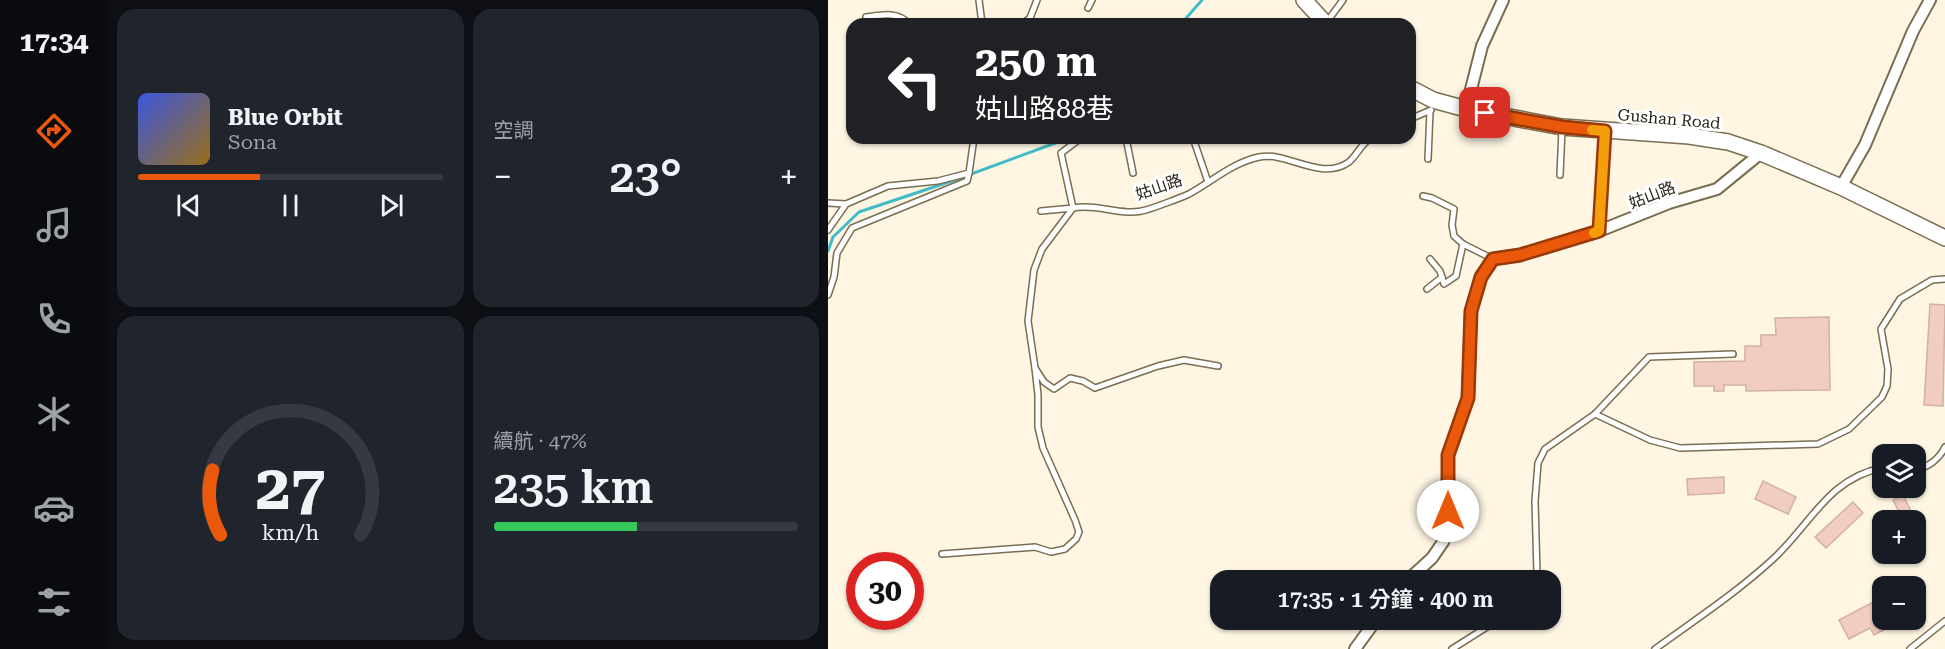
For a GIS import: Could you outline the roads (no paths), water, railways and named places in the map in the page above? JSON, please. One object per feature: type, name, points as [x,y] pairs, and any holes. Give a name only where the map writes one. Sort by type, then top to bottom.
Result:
[{"type":"street","points":[[1304,0],[1320,18]]},
{"type":"street","points":[[1466,109],[1482,46],[1503,0]]},
{"type":"street","points":[[1841,187],[1865,146],[1913,31],[1930,0]]},
{"type":"street","name":"Gushan Road","points":[[1416,93],[1432,105],[1563,127],[1689,136],[1728,142],[1761,153],[1841,187],[1945,238]]},
{"type":"street","name":"姑山路","points":[[1493,259],[1520,255],[1599,231],[1669,203],[1717,189],[1761,153]]},
{"type":"street","points":[[1419,570],[1432,558],[1448,530],[1448,455],[1468,398],[1471,311],[1481,277],[1493,259]]},
{"type":"street","points":[[1355,649],[1369,630]]},
{"type":"lane","points":[[979,0],[981,18]]},
{"type":"lane","points":[[1030,18],[1037,0]]},
{"type":"lane","points":[[1088,8],[1092,0]]},
{"type":"lane","points":[[1329,18],[1342,0]]},
{"type":"lane","points":[[866,17],[888,14],[901,18]]},
{"type":"lane","points":[[1416,115],[1432,105]]},
{"type":"lane","points":[[1428,159],[1432,105]]},
{"type":"lane","points":[[1560,175],[1563,127]]},
{"type":"lane","points":[[1599,231],[1605,131]]},
{"type":"lane","points":[[828,295],[834,277],[837,253],[852,228],[967,181],[973,144]]},
{"type":"lane","points":[[942,554],[1035,547],[1051,552],[1065,549],[1076,539],[1078,532],[1075,520],[1043,448],[1038,427],[1038,395],[1028,321],[1034,270],[1046,243],[1073,208],[1061,153],[1072,144]]},
{"type":"lane","points":[[1127,144],[1133,172]]},
{"type":"lane","points":[[1195,144],[1208,182]]},
{"type":"lane","name":"姑山路","points":[[1041,212],[1089,206],[1141,211],[1187,195],[1244,162],[1260,157],[1273,157],[1322,168],[1334,167],[1350,161],[1362,144]]},
{"type":"lane","points":[[828,203],[846,204],[888,186],[938,181],[969,173]]},
{"type":"lane","points":[[1423,196],[1454,209],[1452,225],[1454,236],[1463,244],[1493,259]]},
{"type":"lane","points":[[828,230],[846,204]]},
{"type":"lane","points":[[1430,259],[1444,284],[1456,276],[1463,244]]},
{"type":"lane","points":[[1427,289],[1442,277]]},
{"type":"lane","points":[[1595,414],[1650,440],[1680,448],[1818,444],[1849,429],[1882,397],[1887,386],[1888,369],[1881,329],[1900,299],[1932,280],[1945,279]]},
{"type":"lane","points":[[1537,570],[1535,501],[1538,463],[1545,450],[1595,414],[1649,357],[1733,354]]},
{"type":"lane","points":[[1035,368],[1044,382],[1054,389],[1070,378],[1083,381],[1095,388],[1158,366],[1184,360],[1218,366]]},
{"type":"lane","points":[[1926,466],[1942,455],[1945,447]]},
{"type":"lane","points":[[1655,649],[1745,584],[1789,544],[1810,515],[1833,492],[1857,476],[1872,471]]},
{"type":"lane","points":[[1910,649],[1945,621]]},
{"type":"lane","points":[[1452,649],[1482,630]]},
{"type":"waterway","points":[[1186,18],[1202,0]]},
{"type":"waterway","points":[[828,251],[833,237],[859,212],[1053,144]]}]
